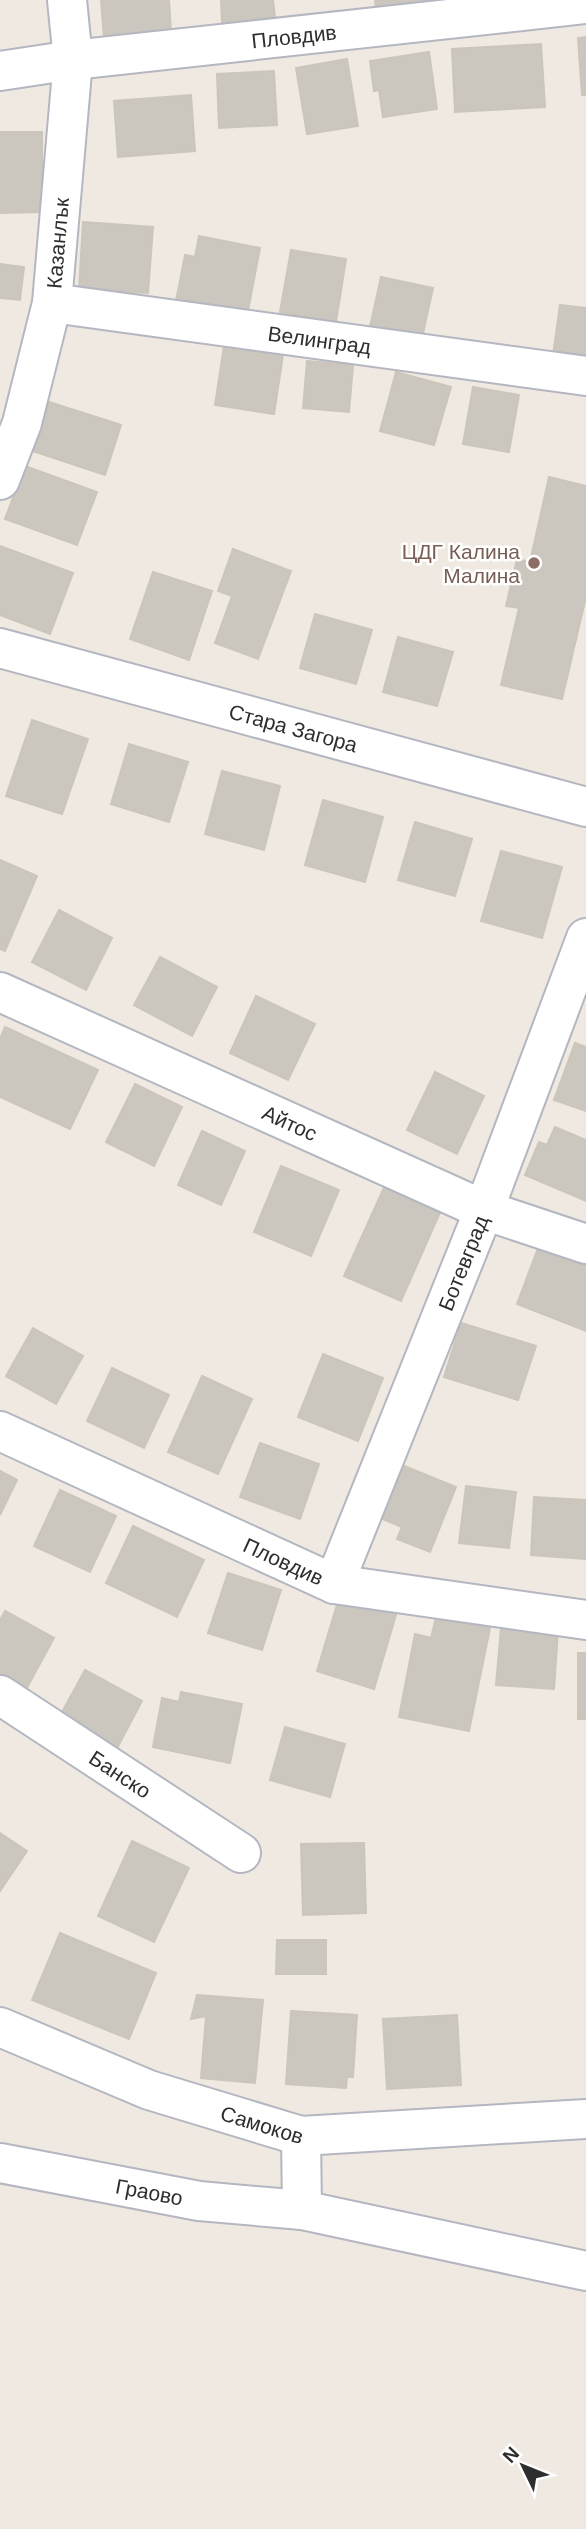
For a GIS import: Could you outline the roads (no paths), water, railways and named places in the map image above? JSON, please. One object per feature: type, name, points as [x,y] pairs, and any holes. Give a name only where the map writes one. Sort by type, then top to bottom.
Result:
[{"type":"street","name":"Казанлък","points":[[0,480],[22,423],[52,303],[74,60],[66,0]]},
{"type":"street","name":"Пловдив","points":[[0,71],[74,60],[586,4]]},
{"type":"street","name":"Велинград","points":[[52,303],[586,376]]},
{"type":"street","name":"Стара Загора","points":[[0,648],[586,807]]},
{"type":"street","name":"Ботевград","points":[[334,1584],[484,1210],[586,938]]},
{"type":"street","name":"Айтос","points":[[0,992],[484,1210],[586,1244]]},
{"type":"street","name":"Пловдив","points":[[0,1431],[334,1584],[586,1620]]},
{"type":"street","name":"Банско","points":[[0,1695],[241,1853]]},
{"type":"street","name":"Самоков","points":[[0,2026],[149,2090],[301,2136],[302,2210]]},
{"type":"street","points":[[301,2136],[586,2119]]},
{"type":"street","name":"Граово","points":[[0,2163],[199,2201],[302,2210]]},
{"type":"street","points":[[302,2210],[586,2271]]},
{"type":"place","name":"ЦДГ Калина Малина","points":[[534,563]]}]
